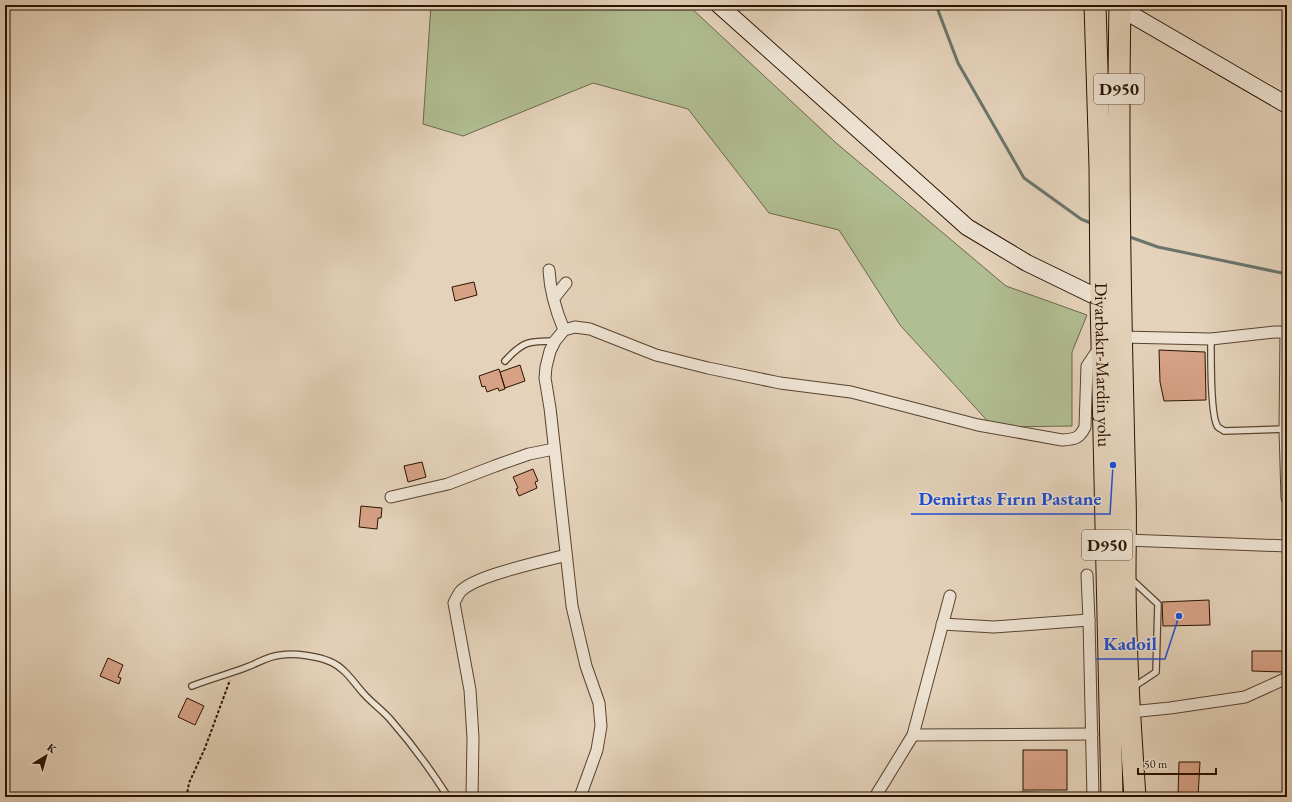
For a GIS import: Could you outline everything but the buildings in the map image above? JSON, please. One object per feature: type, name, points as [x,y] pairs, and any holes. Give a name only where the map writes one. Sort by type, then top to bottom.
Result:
[{"type":"highway","name":"Diyarbakır-Mardin yolu","points":[[1095,5],[1109,170]]},
{"type":"highway","name":"Diyarbakır-Mardin yolu","points":[[1112,797],[1102,349],[1108,298],[1109,170],[1120,7]]},
{"type":"highway","points":[[1108,298],[1121,337],[1126,540],[1125,574],[1129,691],[1135,797]]},
{"type":"street","points":[[719,5],[967,226],[1027,263],[1108,298]]},
{"type":"street","points":[[1120,7],[1287,105]]},
{"type":"street","points":[[549,270],[557,314],[564,330]]},
{"type":"street","points":[[554,298],[566,283]]},
{"type":"street","points":[[580,797],[597,750],[601,726],[598,703],[586,666],[572,606],[545,378],[546,367],[555,341],[564,330],[575,327],[590,329],[656,355],[708,368],[780,383],[851,392],[978,425],[1062,440],[1076,439],[1085,427],[1087,366],[1095,354],[1102,349]]},
{"type":"street","points":[[1121,337],[1211,339],[1286,332],[1285,429],[1287,498]]},
{"type":"street","points":[[391,497],[448,484],[529,454],[554,449]]},
{"type":"street","points":[[1126,540],[1287,546]]},
{"type":"street","points":[[472,797],[473,738],[470,690],[454,603],[460,592],[475,582],[499,573],[566,555]]},
{"type":"street","points":[[1087,576],[1092,734],[1092,797]]},
{"type":"street","points":[[875,797],[913,735],[950,596]]},
{"type":"street","points":[[942,624],[994,627],[1089,620]]},
{"type":"street","points":[[1130,712],[1170,708],[1245,697],[1287,678]]},
{"type":"street","points":[[913,735],[1092,734]]},
{"type":"lane","points":[[1211,339],[1214,418],[1218,427],[1224,430],[1285,429]]},
{"type":"lane","points":[[505,361],[521,346],[535,341],[555,341]]},
{"type":"lane","points":[[1125,574],[1158,604],[1156,672],[1129,691]]},
{"type":"lane","points":[[192,686],[247,667],[268,657],[282,654],[320,658],[332,662],[349,677],[389,718],[415,750],[448,797]]},
{"type":"path","points":[[188,797],[187,794],[189,783],[205,748],[233,672]]},
{"type":"green space","points":[[431,5],[688,5],[835,142],[1006,286],[1087,315],[1072,352],[1072,426],[993,427],[900,325],[839,230],[769,213],[688,109],[593,83],[463,136],[423,124]]},
{"type":"waterway","points":[[936,5],[958,63],[1024,178],[1081,219],[1093,224]]},
{"type":"waterway","points":[[1127,236],[1158,247],[1287,274]]},
{"type":"place","name":"Demirtas Fırın Pastane","points":[[1113,465]]},
{"type":"place","name":"Kadoil","points":[[1179,616]]}]
